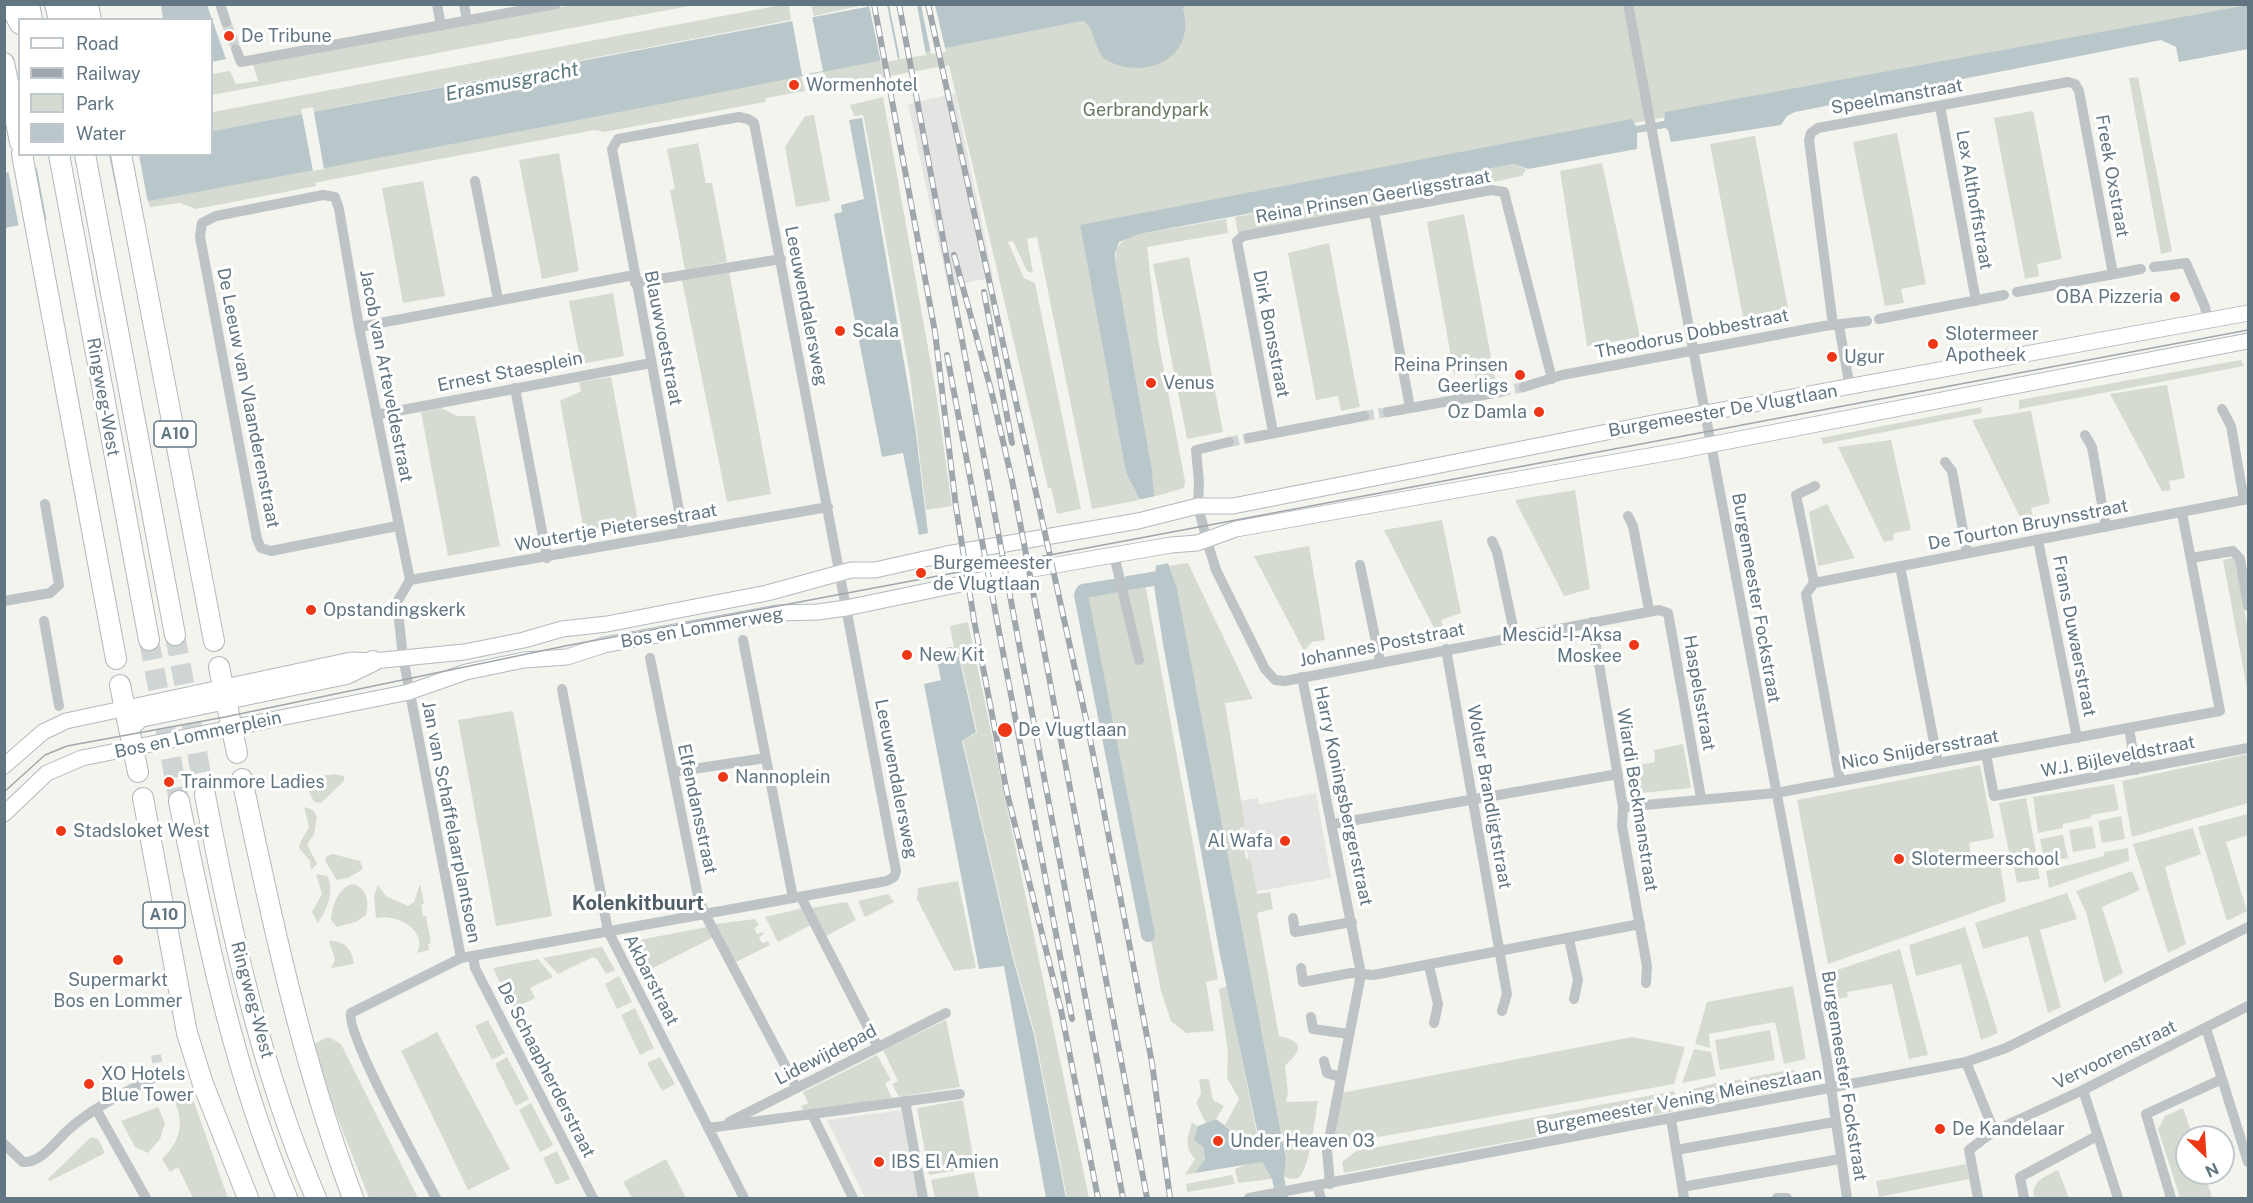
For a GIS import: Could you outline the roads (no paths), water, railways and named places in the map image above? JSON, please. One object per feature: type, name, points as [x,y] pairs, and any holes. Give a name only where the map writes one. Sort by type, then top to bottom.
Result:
[{"type":"highway","points":[[9,4],[18,20]]},
{"type":"highway","points":[[4,63],[18,132]]},
{"type":"highway","points":[[22,156],[116,659]]},
{"type":"highway","name":"Ringweg-West","points":[[59,156],[149,640]]},
{"type":"highway","name":"Ringweg-West","points":[[85,156],[176,635]]},
{"type":"highway","name":"A10","points":[[121,156],[214,641]]},
{"type":"highway","points":[[129,728],[140,717],[225,694],[346,674],[373,661]]},
{"type":"highway","points":[[219,667],[237,753]]},
{"type":"highway","points":[[120,686],[138,772]]},
{"type":"highway","points":[[242,779],[287,988],[330,1136],[353,1198]]},
{"type":"highway","name":"Ringweg-West","points":[[205,795],[222,884],[255,1018],[316,1198]]},
{"type":"highway","name":"A10","points":[[143,798],[187,1033],[203,1084],[248,1198]]},
{"type":"highway","name":"Ringweg-West","points":[[179,801],[210,948],[231,1028],[271,1159],[287,1198]]},
{"type":"highway","name":"A10","points":[[271,1159],[278,1198]]},
{"type":"highway","points":[[307,1176],[323,1198]]},
{"type":"main road","name":"Burgemeester De Vlugtlaan","points":[[1026,541],[1165,515],[1198,506],[1233,506],[1704,413],[1850,388],[2248,313]]},
{"type":"main road","name":"Burgemeester De Vlugtlaan","points":[[1033,569],[1143,549],[1207,541],[1236,529],[1711,444],[2248,341]]},
{"type":"main road","name":"Bos en Lommerweg","points":[[403,657],[464,651],[524,640],[562,629],[607,624],[766,593],[839,573],[875,570],[1026,541]]},
{"type":"main road","name":"Bos en Lommerweg","points":[[409,692],[466,672],[524,660],[567,657],[604,645],[777,613],[818,612],[847,615],[1033,569]]},
{"type":"main road","points":[[373,661],[403,657]]},
{"type":"main road","name":"Bos en Lommerplein","points":[[4,814],[48,773],[59,766],[134,748],[409,692]]},
{"type":"main road","points":[[4,766],[43,732],[58,724],[94,713],[225,694]]},
{"type":"street","points":[[220,4],[226,22]]},
{"type":"street","points":[[437,4],[441,26]]},
{"type":"street","points":[[464,4],[467,21]]},
{"type":"street","points":[[236,49],[241,62],[556,4]]},
{"type":"street","name":"Burgemeester Fockstraat","points":[[1628,4],[1827,1060],[1829,1089],[1847,1198]]},
{"type":"street","name":"Speelmanstraat","points":[[1850,388],[1836,325],[1809,140],[1811,133],[1818,128],[2068,82],[2075,84]]},
{"type":"street","name":"Freek Oxstraat","points":[[2075,84],[2079,91],[2113,274]]},
{"type":"street","name":"Lex Althoffstraat","points":[[1940,106],[1976,301]]},
{"type":"street","name":"Leeuwendalersweg","points":[[436,1198],[359,1047],[349,1019],[351,1013],[460,958],[887,881],[894,877],[896,871],[754,123],[739,117],[618,139],[612,149]]},
{"type":"street","name":"Blauwvoetstraat","points":[[612,149],[683,532]]},
{"type":"street","points":[[475,181],[498,299]]},
{"type":"street","name":"Reina Prinsen Geerligsstraat","points":[[1237,241],[1243,236],[1491,190],[1504,192],[1552,379]]},
{"type":"street","name":"Jacob van Arteveldestraat","points":[[202,223],[216,216],[302,199],[323,195],[335,197],[397,526],[410,580]]},
{"type":"street","points":[[1374,213],[1410,408]]},
{"type":"street","name":"De Leeuw van Vlaanderenstraat","points":[[202,223],[200,237],[257,539],[261,548],[271,551],[397,526]]},
{"type":"street","name":"Dirk Bonsstraat","points":[[1237,241],[1273,432]]},
{"type":"street","points":[[359,327],[498,299],[781,259]]},
{"type":"street","points":[[2154,267],[2186,263],[2205,307],[2208,322]]},
{"type":"street","points":[[2017,292],[2141,269]]},
{"type":"street","points":[[1879,319],[2004,295]]},
{"type":"street","name":"Theodorus Dobbestraat","points":[[1524,387],[1552,379],[1676,354],[1867,321]]},
{"type":"street","name":"Ernest Staesplein","points":[[376,415],[651,363]]},
{"type":"street","points":[[515,388],[547,558]]},
{"type":"street","points":[[1388,412],[1500,392]]},
{"type":"street","points":[[2222,409],[2231,426],[2246,500]]},
{"type":"street","points":[[1249,438],[1365,416]]},
{"type":"street","points":[[2085,435],[2092,447],[2106,527]]},
{"type":"street","points":[[1207,541],[1198,506],[1199,482],[1196,450],[1229,442]]},
{"type":"street","points":[[1944,462],[1952,471],[1967,552]]},
{"type":"street","points":[[1815,486],[1796,495],[1814,583],[1809,586],[1806,594],[1840,781]]},
{"type":"street","name":"De Tourton Bruynsstraat","points":[[1814,583],[2246,500]]},
{"type":"street","points":[[4,602],[50,593],[59,585],[45,504]]},
{"type":"street","name":"Woutertje Pietersestraat","points":[[410,580],[547,558],[828,507]]},
{"type":"street","points":[[2182,513],[2191,558],[2232,551],[2240,559],[2248,606]]},
{"type":"street","points":[[1628,516],[1649,610]]},
{"type":"street","name":"Frans Duwaerstraat","points":[[2038,540],[2077,738]]},
{"type":"street","name":"Johannes Poststraat","points":[[1207,541],[1216,570],[1265,669],[1275,680],[1302,677],[1649,610]]},
{"type":"street","points":[[1492,541],[1497,552],[1515,636]]},
{"type":"street","points":[[1114,555],[1139,660]]},
{"type":"street","name":"Nico Snijdersstraat","points":[[1623,807],[1701,798],[1776,793],[2220,711],[2191,558]]},
{"type":"street","points":[[1360,565],[1380,661]]},
{"type":"street","points":[[1900,566],[1938,763]]},
{"type":"street","points":[[409,692],[397,602],[410,580]]},
{"type":"street","name":"Haspelsstraat","points":[[1649,610],[1668,613],[1701,798]]},
{"type":"street","points":[[44,621],[59,706]]},
{"type":"street","name":"Wiardi Beckmanstraat","points":[[1592,622],[1623,807],[1622,826],[1647,966],[1646,983]]},
{"type":"street","points":[[743,640],[797,897],[878,1047]]},
{"type":"street","name":"Wolter Brandligtstraat","points":[[1446,649],[1507,993],[1502,1011]]},
{"type":"street","name":"Elfendansstraat","points":[[650,658],[698,896],[705,914],[798,1088]]},
{"type":"street","name":"Harry Koningsbergerstraat","points":[[1302,677],[1361,974],[1328,1150],[1330,1184]]},
{"type":"street","name":"Akbarstraat","points":[[562,689],[608,931],[744,1198]]},
{"type":"street","name":"Jan van Schaffelaarplantsoen","points":[[409,692],[460,958]]},
{"type":"street","points":[[2129,728],[2136,770]]},
{"type":"street","name":"W.J. Bijleveldstraat","points":[[1986,754],[1994,796],[2248,748]]},
{"type":"street","points":[[673,772],[766,758]]},
{"type":"street","points":[[1333,824],[1618,774]]},
{"type":"street","name":"Harry Koningsbergerstraat","points":[[1293,918],[1295,932],[1352,921]]},
{"type":"street","points":[[1301,968],[1303,982],[1351,973],[1373,975],[1640,924]]},
{"type":"street","name":"Burgemeester Vening Meineszlaan","points":[[1249,1198],[1966,1062],[2006,1048],[2248,927]]},
{"type":"street","points":[[1569,939],[1578,980],[1574,999]]},
{"type":"street","name":"De Schaapherderstraat","points":[[473,956],[475,968],[593,1198]]},
{"type":"street","points":[[1429,966],[1438,1004],[1434,1023]]},
{"type":"street","name":"Vervoorenstraat","points":[[1978,1198],[1969,1150],[1994,1131],[2083,1090],[2248,1006]]},
{"type":"street","name":"Lidewijdepad","points":[[721,1126],[946,1013]]},
{"type":"street","points":[[1311,1017],[1313,1029],[1349,1034]]},
{"type":"street","points":[[2206,1028],[2248,1162]]},
{"type":"street","points":[[1324,1061],[1327,1073],[1341,1077]]},
{"type":"street","points":[[1966,1062],[1994,1131]]},
{"type":"street","points":[[4,1144],[20,1162],[96,1109],[155,1077]]},
{"type":"street","points":[[2171,1198],[2146,1114],[2222,1079]]},
{"type":"street","points":[[2083,1090],[2118,1198]]},
{"type":"street","points":[[708,1128],[960,1094]]},
{"type":"street","points":[[905,1101],[922,1198]]},
{"type":"street","points":[[96,1109],[146,1198]]},
{"type":"street","points":[[812,1114],[853,1198]]},
{"type":"street","points":[[1671,1119],[1684,1198]]},
{"type":"street","points":[[1676,1150],[1834,1122]]},
{"type":"street","points":[[2024,1198],[2020,1177],[2097,1136]]},
{"type":"street","points":[[1683,1187],[1840,1159]]},
{"type":"street","points":[[1317,1186],[1321,1198]]},
{"type":"water","points":[[161,5],[207,5],[212,18],[163,18]]},
{"type":"water","name":"Erasmusgracht","points":[[877,5],[1186,5],[1183,8],[1185,27],[1183,39],[1170,57],[1149,67],[1126,67],[1105,59],[1101,55],[1090,27],[1082,21],[559,124],[5,228],[5,173],[95,156],[213,156],[213,131]]},
{"type":"water","points":[[2248,5],[2248,49],[2179,62],[2176,47],[2161,40],[1795,112],[1787,116],[1781,125],[1671,142],[1668,130],[1665,128],[1637,133],[1637,149],[1528,169],[1514,164],[1139,234],[1119,242],[1115,253],[1116,267],[1152,470],[1157,515],[1167,560],[1177,588],[1286,1159],[1284,1177],[1288,1198],[1276,1198],[1272,1179],[1262,1162],[1195,1173],[1205,1159],[1203,1147],[1194,1140],[1198,1126],[1216,1119],[1252,1146],[1260,1144],[1220,955],[1163,644],[1154,586],[1156,566],[1140,500],[1126,473],[1080,225],[1632,119],[1636,126],[1664,121],[1665,112]]},
{"type":"water","points":[[213,22],[226,59],[213,62]]},
{"type":"water","points":[[862,118],[915,426],[928,533],[919,535],[903,453],[882,457],[834,214],[842,212],[841,205],[864,199],[849,120]]},
{"type":"water","points":[[952,647],[959,657],[976,732],[962,741],[1012,955],[1034,1035],[1066,1198],[1046,1198],[1004,966],[979,969],[924,684],[941,680],[935,650]]},
{"type":"waterway","points":[[1128,583],[1159,578]]},
{"type":"waterway","points":[[1114,586],[1083,591],[1081,595],[1148,935]]},
{"type":"tunnel","points":[[226,22],[236,49]]},
{"type":"tunnel","points":[[1500,392],[1524,387]]},
{"type":"tunnel","points":[[1364,416],[1388,412]]},
{"type":"tunnel","points":[[1229,442],[1249,438]]},
{"type":"tunnel","points":[[175,635],[205,795]]},
{"type":"tunnel","points":[[149,640],[179,801]]},
{"type":"tunnel","points":[[155,1077],[158,1067],[156,1055]]},
{"type":"tram line","points":[[4,792],[45,755],[67,746],[225,717],[565,646],[2248,330]]},
{"type":"railway","points":[[874,4],[935,332],[956,507],[974,620],[1007,793],[1061,1010],[1098,1198]]},
{"type":"railway","points":[[899,4],[1123,1198]]},
{"type":"railway","points":[[928,4],[1088,728],[1152,1063],[1170,1198]]},
{"type":"railway","points":[[954,255],[991,390],[1012,480],[1147,1198]]},
{"type":"railway","points":[[984,292],[1012,443]]},
{"type":"railway","points":[[947,355],[1072,1019]]},
{"type":"place","name":"De Tribune","points":[[229,36]]},
{"type":"place","name":"Wormenhotel","points":[[794,85]]},
{"type":"place","name":"OBA Pizzeria","points":[[2175,297]]},
{"type":"place","name":"Scala","points":[[840,331]]},
{"type":"place","name":"Slotermeer Apotheek","points":[[1933,344]]},
{"type":"place","name":"Ugur","points":[[1832,357]]},
{"type":"place","name":"Reina Prinsen Geerligs","points":[[1520,375]]},
{"type":"place","name":"Venus","points":[[1151,383]]},
{"type":"place","name":"Oz Damla","points":[[1539,412]]},
{"type":"place","name":"Burgemeester de Vlugtlaan","points":[[921,573]]},
{"type":"place","name":"Opstandingskerk","points":[[311,610]]},
{"type":"place","name":"Mescid-I-Aksa Moskee","points":[[1634,645]]},
{"type":"place","name":"New Kit","points":[[907,655]]},
{"type":"place","name":"De Vlugtlaan","points":[[1005,730]]},
{"type":"place","name":"Nannoplein","points":[[723,777]]},
{"type":"place","name":"Trainmore Ladies","points":[[169,782]]},
{"type":"place","name":"Stadsloket West","points":[[61,831]]},
{"type":"place","name":"Al Wafa","points":[[1285,841]]},
{"type":"place","name":"Slotermeerschool","points":[[1899,859]]},
{"type":"place","name":"Supermarkt Bos en Lommer","points":[[118,960]]},
{"type":"place","name":"XO Hotels Blue Tower","points":[[89,1084]]},
{"type":"place","name":"De Kandelaar","points":[[1940,1129]]},
{"type":"place","name":"Under Heaven 03","points":[[1218,1141]]},
{"type":"place","name":"IBS El Amien","points":[[879,1162]]},
{"type":"district","name":"Kolenkitbuurt","points":[[638,904]]},
{"type":"park label","name":"Gerbrandypark","points":[[1146,110]]}]
